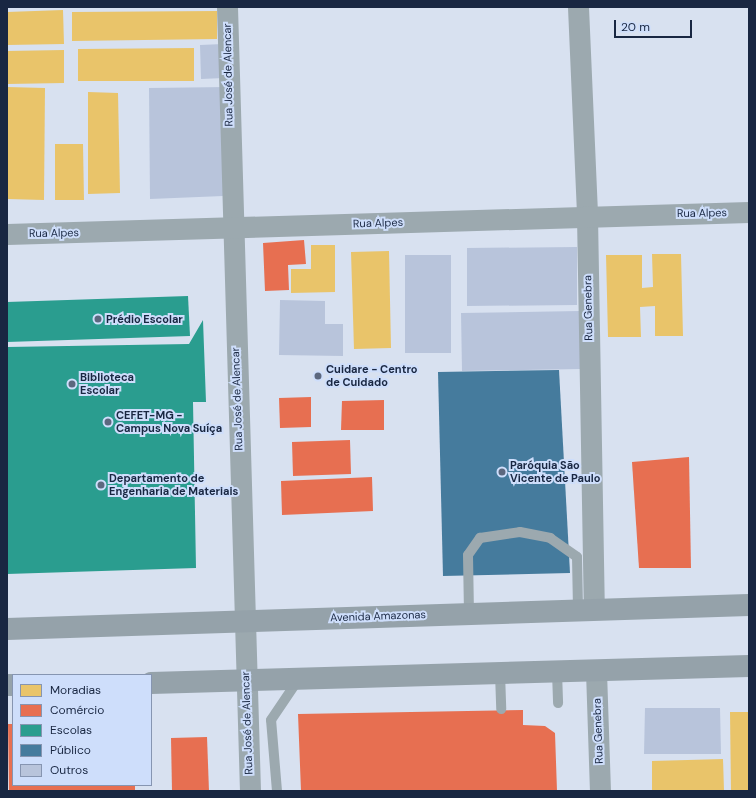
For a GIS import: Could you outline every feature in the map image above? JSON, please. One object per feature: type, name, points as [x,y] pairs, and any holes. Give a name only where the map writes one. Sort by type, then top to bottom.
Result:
[{"type":"main road","name":"Avenida Amazonas","points":[[7,629],[243,622],[469,612],[749,605]]},
{"type":"main road","points":[[152,683],[246,682],[749,666]]},
{"type":"street","name":"Rua José de Alencar","points":[[227,7],[243,622],[250,791]]},
{"type":"street","name":"Rua Genebra","points":[[578,7],[587,216],[586,609]]},
{"type":"street","name":"Rua Alpes","points":[[7,234],[749,212]]},
{"type":"street","name":"Rua Genebra","points":[[596,671],[600,791]]},
{"type":"lane","points":[[469,612],[468,555],[480,538],[520,532],[550,538],[577,557],[586,609]]},
{"type":"lane","points":[[557,672],[558,703]]},
{"type":"lane","points":[[500,673],[501,709]]},
{"type":"lane","points":[[277,791],[271,720],[298,680]]},
{"type":"building: Moradias","points":[[63,10],[64,44],[7,45],[7,12]]},
{"type":"building: Moradias","points":[[217,11],[217,39],[72,41],[72,12]]},
{"type":"building: Moradias","points":[[194,48],[194,81],[78,81],[78,49]]},
{"type":"building: Moradias","points":[[64,50],[64,83],[7,84],[7,51]]},
{"type":"building: Moradias","points":[[7,87],[45,88],[44,200],[7,199]]},
{"type":"building: Moradias","points":[[88,92],[118,93],[120,193],[88,194]]},
{"type":"building: Moradias","points":[[55,144],[83,144],[84,200],[55,200]]},
{"type":"building: Moradias","points":[[311,245],[335,245],[335,292],[291,293],[291,269],[311,269]]},
{"type":"building: Moradias","points":[[389,251],[391,348],[354,349],[351,252]]},
{"type":"building: Moradias","points":[[652,254],[681,254],[683,336],[655,336],[655,306],[640,307],[641,337],[608,337],[606,255],[642,255],[642,288],[653,287]]},
{"type":"building: Moradias","points":[[730,712],[749,712],[749,791],[731,791]]},
{"type":"building: Moradias","points":[[723,759],[724,791],[652,791],[652,761]]},
{"type":"building: Comércio","points":[[304,240],[306,264],[288,265],[289,290],[265,291],[263,243]]},
{"type":"building: Comércio","points":[[311,397],[311,427],[280,428],[279,398]]},
{"type":"building: Comércio","points":[[384,400],[384,430],[341,430],[342,401]]},
{"type":"building: Comércio","points":[[350,440],[351,474],[293,476],[292,442]]},
{"type":"building: Comércio","points":[[689,457],[691,568],[639,568],[632,462]]},
{"type":"building: Comércio","points":[[372,477],[373,511],[282,515],[281,481]]},
{"type":"building: Comércio","points":[[523,710],[523,725],[545,726],[555,733],[557,791],[301,791],[298,714]]},
{"type":"building: Comércio","points":[[8,724],[12,724],[12,786],[135,786],[135,791],[9,791]]},
{"type":"building: Comércio","points":[[207,737],[209,791],[172,791],[171,738]]},
{"type":"building: Escolas","name":"Prédio Escolar","points":[[188,296],[190,336],[7,342],[7,302]]},
{"type":"building: Escolas","name":"CEFET-MG - Campus Nova Suíça","points":[[203,320],[206,402],[193,402],[196,568],[7,574],[7,347],[189,344]]},
{"type":"building: Público","name":"Paróquia São Vicente de Paulo","points":[[559,370],[570,573],[443,576],[438,372]]},
{"type":"building: Outros","points":[[223,44],[224,78],[201,79],[200,45]]},
{"type":"building: Outros","points":[[227,87],[223,196],[150,199],[149,88]]},
{"type":"building: Outros","points":[[577,247],[577,305],[467,306],[467,248]]},
{"type":"building: Outros","points":[[405,255],[451,255],[451,353],[405,353]]},
{"type":"building: Outros","points":[[280,300],[325,301],[325,324],[343,324],[343,356],[279,355]]},
{"type":"building: Outros","points":[[580,311],[581,369],[462,371],[461,313]]},
{"type":"building: Outros","points":[[645,708],[720,708],[721,754],[644,754]]},
{"type":"place","name":"Prédio Escolar","points":[[98,319]]},
{"type":"place","name":"Cuidare - Centro de Cuidado","points":[[318,376]]},
{"type":"place","name":"Biblioteca Escolar","points":[[72,384]]},
{"type":"place","name":"CEFET-MG - Campus Nova Suíça","points":[[108,422]]},
{"type":"place","name":"Paróquia São Vicente de Paulo","points":[[502,472]]},
{"type":"place","name":"Departamento de Engenharia de Materiais","points":[[101,485]]}]
